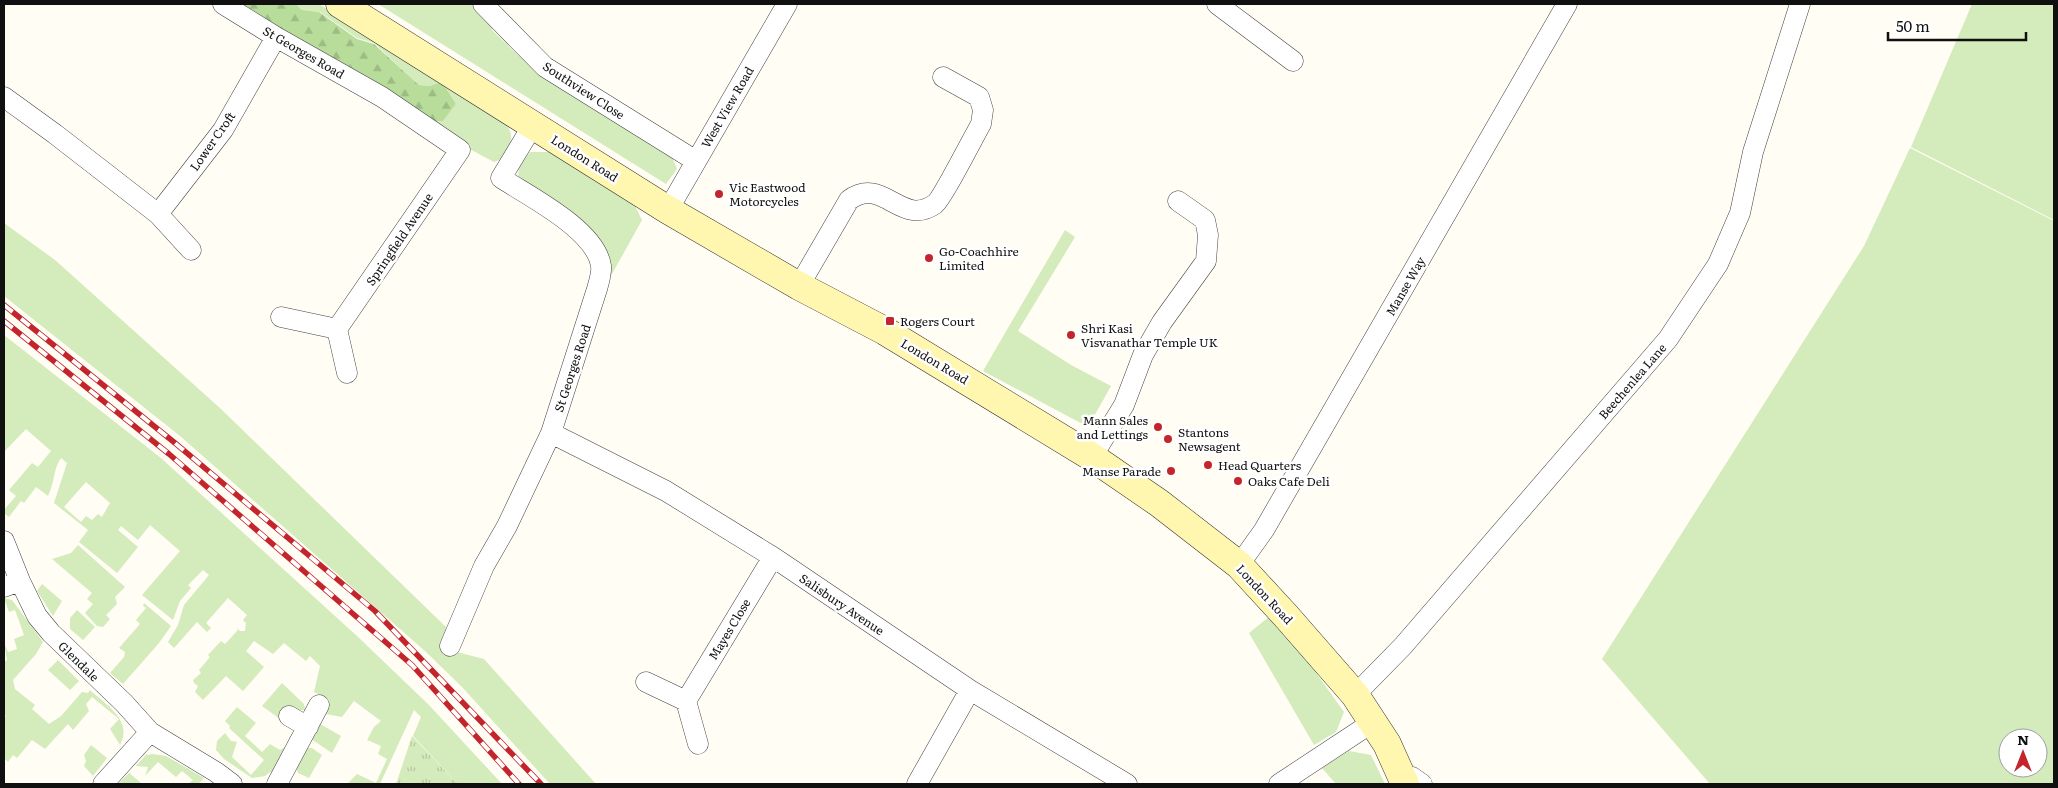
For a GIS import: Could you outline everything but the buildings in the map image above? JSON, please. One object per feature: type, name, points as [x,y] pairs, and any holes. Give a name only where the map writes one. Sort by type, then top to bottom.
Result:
[{"type":"main road","name":"London Road","points":[[340,4],[668,210],[799,286],[885,331],[1092,456],[1159,503],[1239,565],[1354,695],[1410,782]]},
{"type":"street","name":"St Georges Road","points":[[223,4],[276,37],[382,97],[460,150]]},
{"type":"street","name":"Southview Close","points":[[484,4],[545,67],[696,161]]},
{"type":"street","name":"West View Road","points":[[668,210],[787,4]]},
{"type":"street","points":[[1217,4],[1293,62]]},
{"type":"street","name":"Manse Way","points":[[1239,565],[1264,530],[1567,4]]},
{"type":"street","name":"Beechenlea Lane","points":[[1354,695],[1382,670],[1668,339],[1718,264],[1740,214],[1753,152],[1800,4]]},
{"type":"street","name":"Lower Croft","points":[[158,214],[223,130],[276,37]]},
{"type":"street","points":[[799,286],[849,200],[860,192],[874,192],[908,210],[922,210],[936,204],[981,124],[983,110],[979,97],[942,77]]},
{"type":"street","points":[[4,97],[158,214],[191,250]]},
{"type":"street","name":"St Georges Road","points":[[450,646],[484,566],[507,526],[551,433],[597,289],[601,267],[594,246],[580,231],[502,178],[533,125]]},
{"type":"street","name":"Springfield Avenue","points":[[337,329],[460,150]]},
{"type":"street","points":[[1092,456],[1124,405],[1143,355],[1162,322],[1206,261],[1208,235],[1205,220],[1178,201]]},
{"type":"street","points":[[281,317],[337,329],[347,373]]},
{"type":"street","name":"Salisbury Avenue","points":[[551,433],[666,491],[772,557],[970,690],[1127,784]]},
{"type":"street","name":"Glendale","points":[[4,541],[12,584],[50,633],[124,703],[150,732],[216,772],[232,784]]},
{"type":"street","name":"Mayes Close","points":[[686,701],[772,557]]},
{"type":"street","points":[[646,682],[686,701],[698,744]]},
{"type":"street","points":[[916,784],[970,690]]},
{"type":"street","points":[[277,784],[319,705]]},
{"type":"street","points":[[289,716],[308,727]]},
{"type":"street","points":[[1279,784],[1373,722]]},
{"type":"street","points":[[103,784],[150,732]]},
{"type":"green space","points":[[241,4],[296,4],[302,10],[319,12],[357,39],[374,44],[419,85],[429,86],[442,82],[456,104],[443,121],[428,122]]},
{"type":"green space","points":[[296,4],[319,4],[504,120],[510,131],[511,139],[504,158],[494,162],[462,145],[428,122],[443,121],[456,104],[442,82],[429,86],[419,85],[374,43],[357,38],[320,12],[302,10]]},
{"type":"green space","points":[[378,4],[477,4],[491,20],[492,30],[518,55],[670,152],[677,169],[666,184]]},
{"type":"green space","points":[[1972,4],[2054,4],[2054,220],[1911,147]]},
{"type":"green space","points":[[1910,148],[2054,221],[2054,784],[1710,784],[1602,659],[1864,246]]},
{"type":"green space","points":[[530,152],[553,152],[633,202],[642,220],[607,283],[605,265],[518,179],[519,164]]},
{"type":"green space","points":[[4,223],[55,260],[221,409],[446,627],[445,649],[484,659],[596,784],[550,784],[462,687],[425,651],[180,436],[4,296]]},
{"type":"green space","points":[[1065,230],[1075,237],[1018,331],[1071,365],[1111,386],[1088,427],[983,371]]},
{"type":"green space","points":[[4,335],[161,458],[357,636],[429,705],[502,784],[458,784],[413,736],[421,717],[414,710],[380,784],[347,784],[357,774],[376,783],[387,759],[378,754],[381,746],[367,740],[374,727],[381,721],[354,701],[342,717],[326,714],[324,697],[314,692],[320,666],[310,656],[306,661],[284,643],[273,654],[254,641],[246,651],[264,667],[243,691],[226,676],[203,700],[195,692],[198,686],[193,680],[201,673],[199,670],[210,657],[208,655],[221,641],[225,644],[238,630],[236,627],[240,631],[245,631],[246,623],[243,620],[247,615],[228,598],[206,623],[211,628],[207,632],[197,622],[174,648],[168,642],[178,625],[184,605],[209,575],[203,570],[188,585],[191,588],[180,601],[173,620],[142,595],[180,551],[150,525],[138,540],[121,526],[118,530],[138,547],[117,573],[79,542],[88,530],[54,503],[67,463],[61,458],[48,496],[36,487],[24,503],[21,501],[9,517],[4,513],[4,510],[16,496],[9,490],[32,463],[38,467],[51,451],[26,429],[4,452]],"holes":[[[86,482],[110,503],[102,517],[98,514],[92,520],[86,516],[81,522],[64,507]]]},
{"type":"green space","points":[[78,545],[125,587],[115,597],[117,604],[106,615],[110,619],[103,627],[97,626],[85,613],[93,604],[87,599],[92,593],[52,559],[71,553]]},
{"type":"green space","points":[[42,584],[62,601],[53,616],[37,591]]},
{"type":"green space","points":[[4,598],[12,600],[43,642],[36,654],[13,680],[15,689],[35,705],[32,709],[49,724],[61,716],[82,692],[88,693],[90,690],[116,714],[121,721],[123,736],[120,745],[110,729],[119,719],[92,697],[86,704],[89,711],[73,730],[68,724],[45,749],[32,740],[17,758],[13,755],[8,762],[4,758],[4,720],[6,716],[4,714],[4,662],[7,660],[4,643],[8,652],[17,649],[14,639],[24,635],[15,610],[9,612]]},
{"type":"green space","points":[[144,603],[171,626],[159,643],[123,684],[110,673],[124,657],[125,652],[119,648],[140,624],[136,620],[146,608],[143,606]]},
{"type":"green space","points":[[77,610],[95,627],[83,640],[70,629],[70,618]]},
{"type":"green space","points":[[1270,616],[1309,663],[1344,712],[1336,732],[1314,745],[1249,633]]},
{"type":"green space","points":[[58,660],[79,681],[70,690],[48,670]]},
{"type":"green space","points":[[282,683],[304,704],[305,710],[298,710],[287,706],[280,719],[262,706]]},
{"type":"green space","points":[[237,707],[256,723],[245,736],[262,752],[270,744],[280,750],[285,747],[287,751],[273,774],[270,772],[265,776],[252,778],[224,759],[216,750],[217,741],[225,733],[231,741],[237,742],[232,757],[251,775],[264,760],[229,728],[230,726],[225,721]]},
{"type":"green space","points":[[320,724],[341,736],[332,753],[311,739]]},
{"type":"green space","points":[[412,736],[458,784],[396,784]]},
{"type":"green space","points":[[91,745],[107,758],[93,776],[84,766],[86,761],[84,755]]},
{"type":"green space","points":[[307,748],[312,748],[322,755],[309,778],[298,773],[296,767]]},
{"type":"green space","points":[[1349,751],[1371,755],[1385,784],[1336,784],[1322,768]]},
{"type":"green space","points":[[146,755],[166,756],[204,778],[198,784],[188,784],[193,780],[182,771],[176,777],[158,762],[145,776],[148,767],[136,766]]},
{"type":"green space","points":[[129,773],[140,784],[118,784]]},
{"type":"railway","points":[[4,305],[175,443],[375,611],[541,784]]},
{"type":"railway","points":[[4,321],[169,454],[412,665],[519,784]]},
{"type":"place","name":"Vic Eastwood Motorcycles","points":[[719,194]]},
{"type":"place","name":"Go-Coachhire Limited","points":[[929,258]]},
{"type":"place","name":"Rogers Court","points":[[890,321]]},
{"type":"place","name":"Shri Kasi Visvanathar Temple UK","points":[[1071,335]]},
{"type":"place","name":"Mann Sales and Lettings","points":[[1158,427]]},
{"type":"place","name":"Stantons Newsagent","points":[[1168,439]]},
{"type":"place","name":"Head Quarters","points":[[1208,465]]},
{"type":"place","name":"Manse Parade","points":[[1171,471]]},
{"type":"place","name":"Oaks Cafe Deli","points":[[1238,481]]}]
